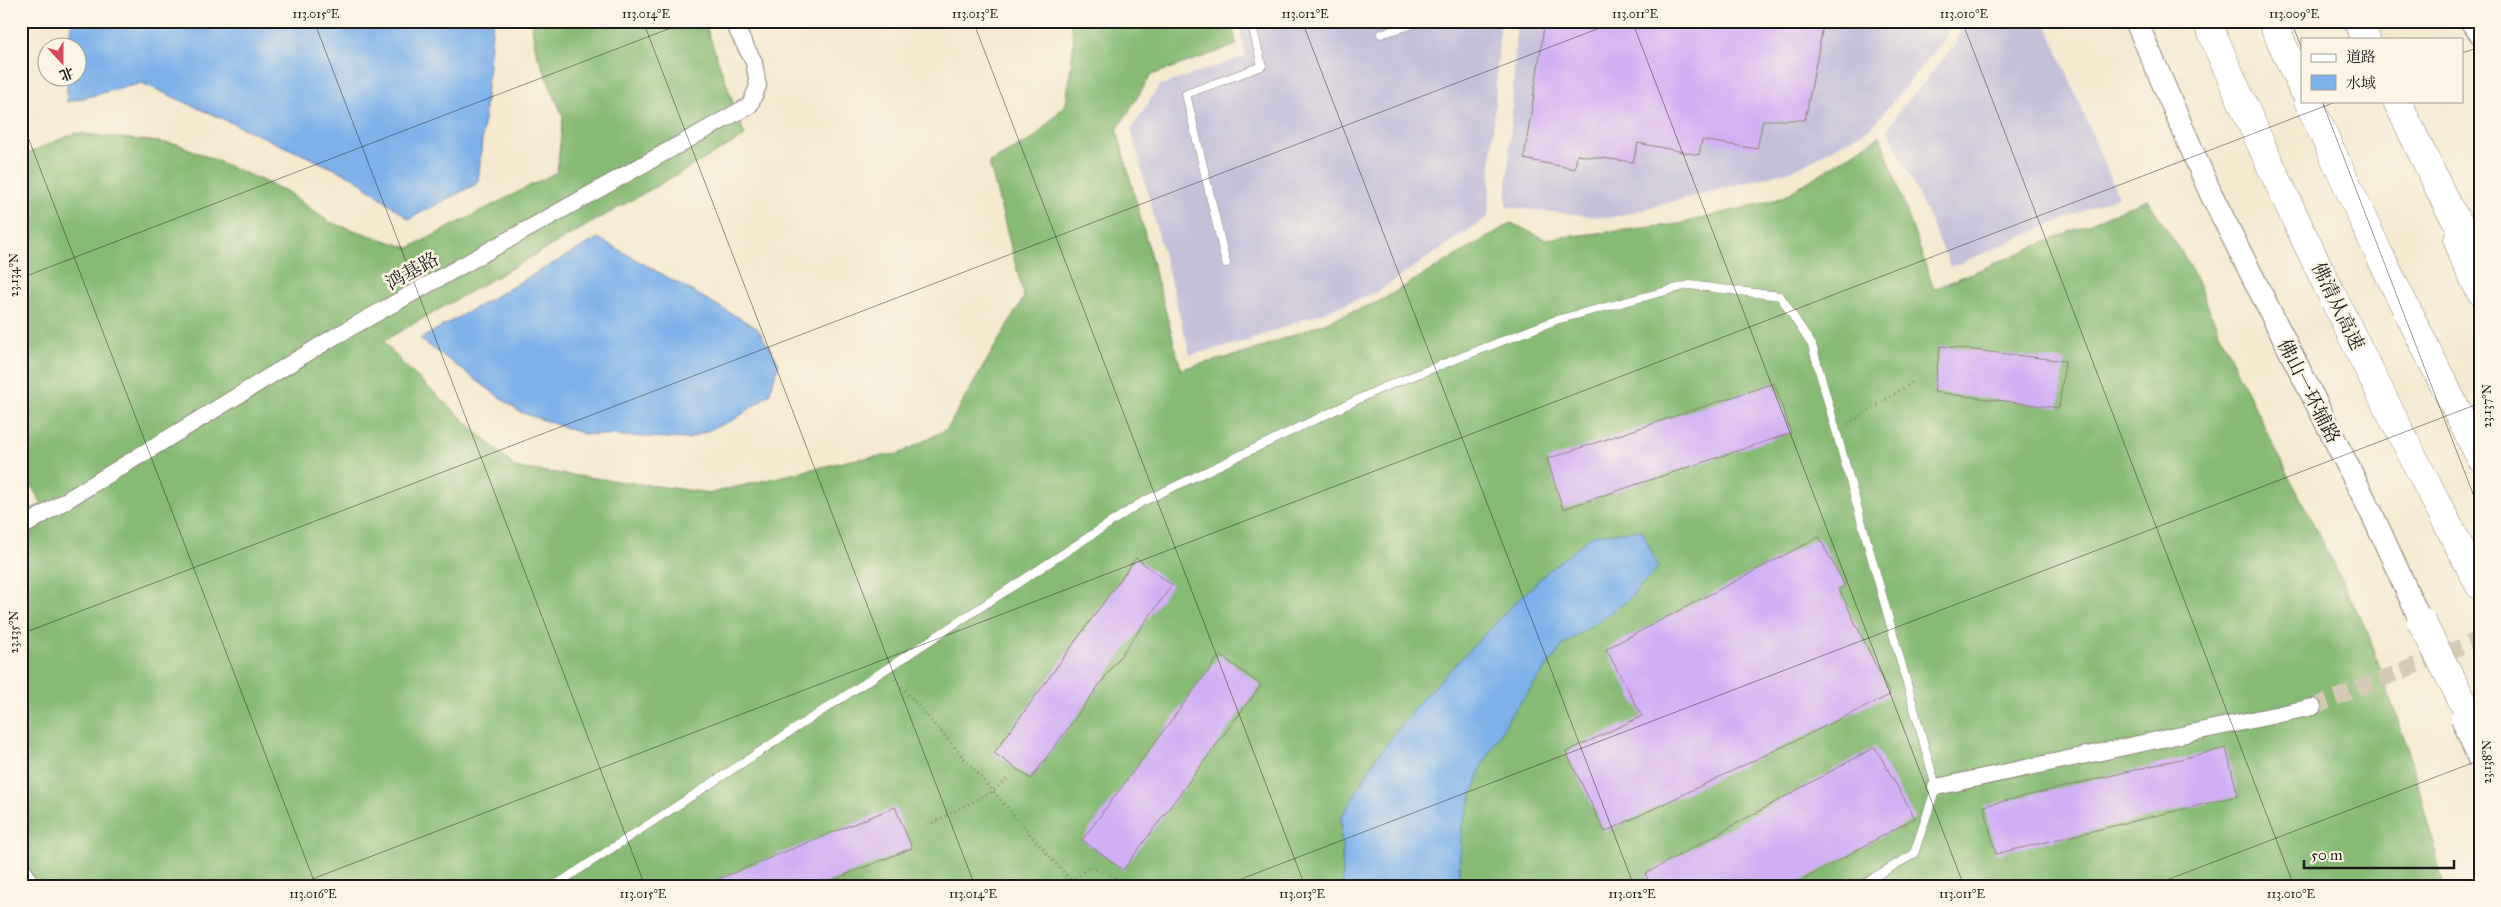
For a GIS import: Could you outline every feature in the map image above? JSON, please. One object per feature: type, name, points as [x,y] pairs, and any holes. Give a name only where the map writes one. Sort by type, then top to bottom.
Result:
[{"type":"highway","name":"佛清从高速","points":[[2207,21],[2308,247],[2417,466],[2480,586]]},
{"type":"highway","points":[[2272,21],[2301,86]]},
{"type":"highway","points":[[2358,21],[2366,38]]},
{"type":"highway","points":[[2308,102],[2379,254],[2480,457]]},
{"type":"highway","points":[[2397,102],[2448,205],[2480,257]]},
{"type":"highway","points":[[2321,129],[2480,416]]},
{"type":"highway","points":[[2448,205],[2462,255],[2480,291]]},
{"type":"highway","points":[[2421,621],[2480,735]]},
{"type":"main road","name":"佛山一环辅路","points":[[2136,21],[2212,194],[2373,516],[2421,621],[2480,762]]},
{"type":"main road","points":[[2471,21],[2480,33]]},
{"type":"street","name":"鸿基路","points":[[21,528],[334,337],[750,105],[758,86],[754,62],[732,21]]},
{"type":"street","points":[[1936,787],[2312,706]]},
{"type":"street","points":[[21,866],[32,886]]},
{"type":"lane","points":[[1226,263],[1186,94],[1262,66],[1251,21]]},
{"type":"lane","points":[[1381,34],[1424,21]]},
{"type":"lane","points":[[554,886],[1142,502],[1391,385],[1556,320],[1689,285],[1780,296],[1812,344],[1936,787],[1914,854],[1859,886]]},
{"type":"path","points":[[1836,432],[1913,382]]},
{"type":"path","points":[[886,669],[1071,881]]},
{"type":"path","points":[[928,825],[993,791],[1007,779]]},
{"type":"path","points":[[1066,886],[1090,867],[1135,886]]},
{"type":"shaded area","points":[[1238,21],[1500,21],[1488,217],[1377,292],[1247,341],[1190,355],[1131,130],[1159,86],[1246,56]]},
{"type":"shaded area","points":[[1517,21],[1951,21],[1945,39],[1871,128],[1793,170],[1610,218],[1506,207]]},
{"type":"shaded area","points":[[1965,21],[2045,21],[2118,196],[1951,267],[1888,129],[1897,114],[1956,44]]},
{"type":"green space","points":[[531,21],[704,21],[745,136],[383,341],[403,364],[516,468],[711,493],[851,460],[899,454],[947,429],[1024,297],[989,162],[1033,139],[1066,104],[1074,43],[1070,21],[1231,21],[1237,45],[1151,75],[1117,130],[1181,369],[1249,352],[1378,302],[1511,223],[1545,239],[1679,224],[1782,198],[1880,136],[1934,289],[2147,199],[2189,264],[2239,376],[2368,633],[2412,762],[2444,886],[21,886],[21,514],[42,504],[21,469],[21,156],[75,133],[178,144],[286,191],[329,222],[409,248],[557,172],[563,117],[536,51]]},
{"type":"water","points":[[72,21],[493,21],[478,183],[409,219],[355,178],[142,83],[67,102],[67,88],[88,88],[88,38],[69,38]]},
{"type":"water","points":[[598,238],[757,328],[779,363],[769,395],[735,419],[688,439],[584,434],[520,412],[420,339]]},
{"type":"water","points":[[1642,530],[1658,567],[1627,601],[1563,645],[1510,716],[1482,766],[1462,826],[1458,886],[1343,886],[1341,818],[1375,759],[1420,701],[1548,571],[1593,535]]},
{"type":"building","points":[[1545,21],[1824,21],[1805,120],[1763,120],[1757,149],[1702,140],[1699,155],[1638,143],[1633,162],[1577,155],[1575,169],[1524,159]]},
{"type":"building","points":[[1940,346],[2065,361],[2059,408],[1934,392]]},
{"type":"building","points":[[1774,383],[1791,433],[1563,509],[1547,459]]},
{"type":"building","points":[[1819,537],[1845,586],[1839,589],[1890,695],[1605,832],[1566,752],[1642,716],[1606,649]]},
{"type":"building","points":[[1136,558],[1172,585],[1031,779],[994,753]]},
{"type":"building","points":[[1220,655],[1261,685],[1123,870],[1082,840]]},
{"type":"building","points":[[1875,747],[1915,818],[1792,886],[1652,886],[1645,874]]},
{"type":"building","points":[[2226,748],[2238,796],[1996,854],[1984,806]]},
{"type":"building","points":[[895,807],[912,848],[818,886],[701,886]]},
{"type":"tunnel","points":[[2313,707],[2480,639]]}]
